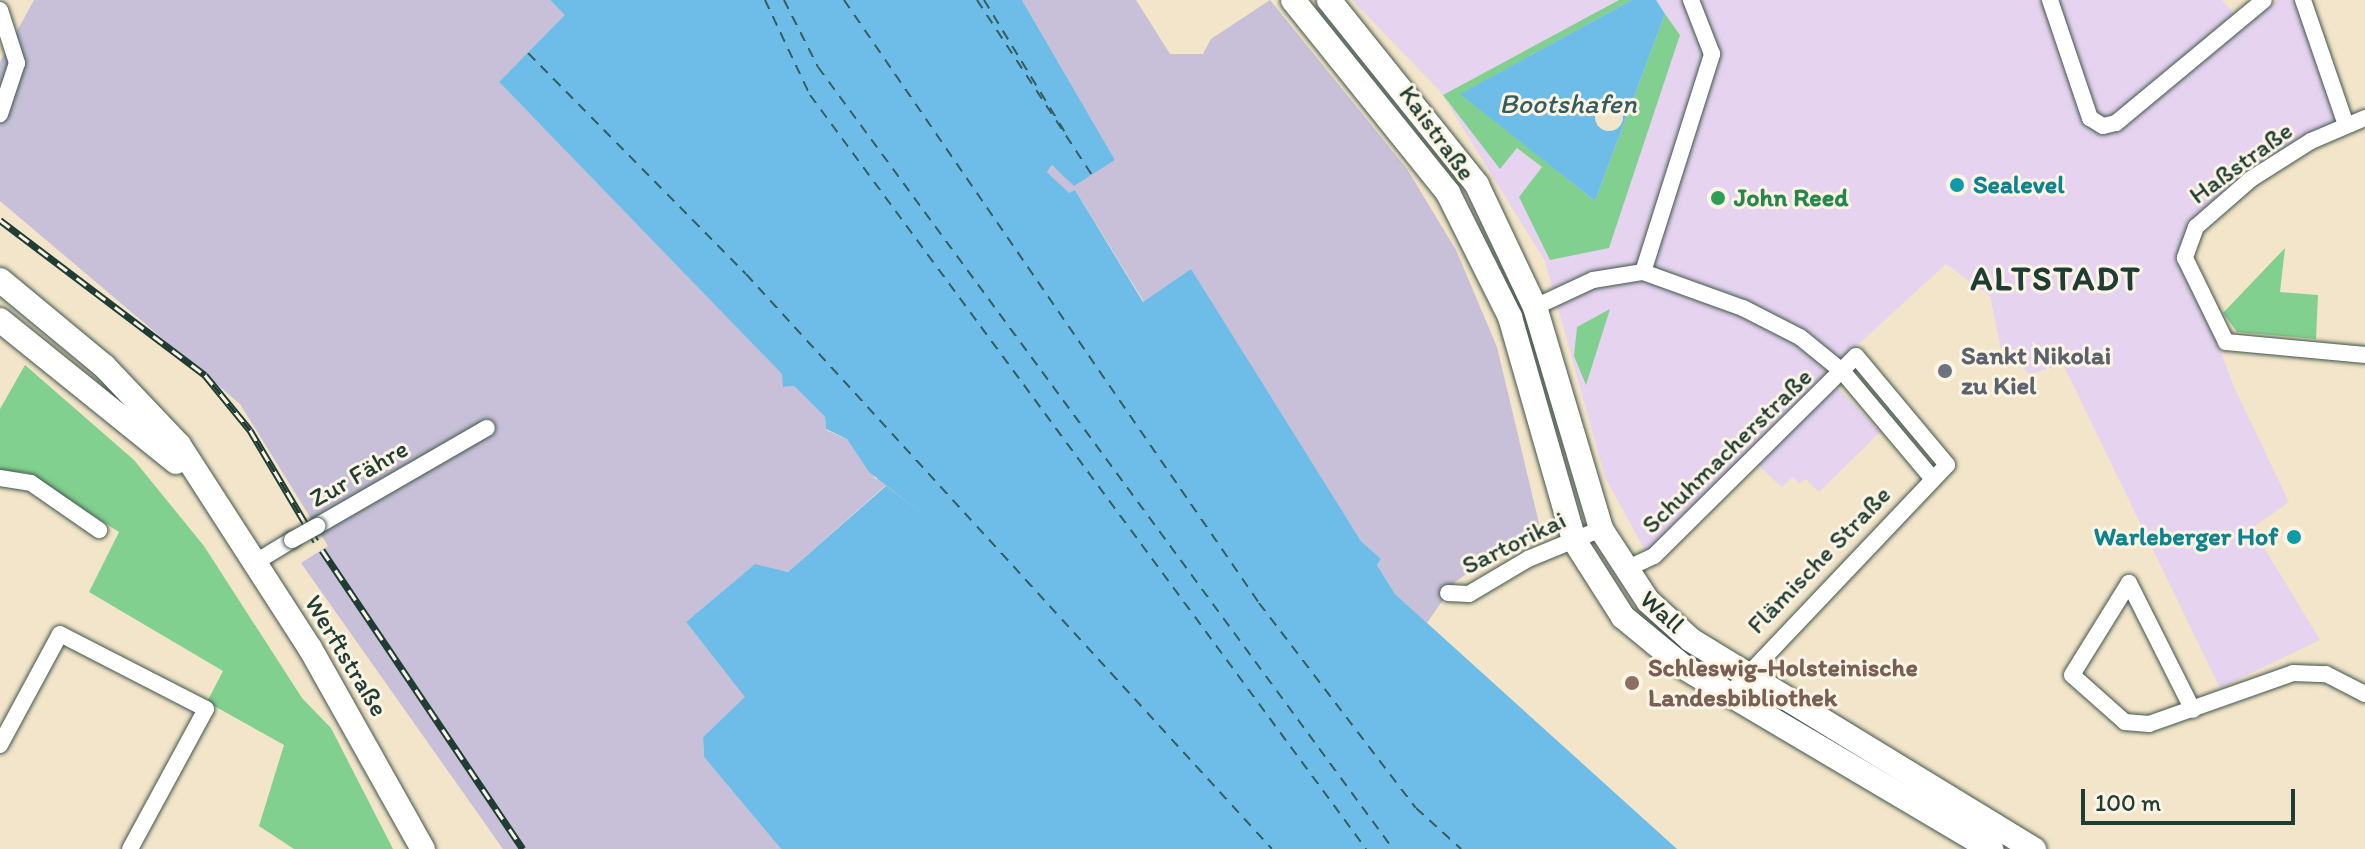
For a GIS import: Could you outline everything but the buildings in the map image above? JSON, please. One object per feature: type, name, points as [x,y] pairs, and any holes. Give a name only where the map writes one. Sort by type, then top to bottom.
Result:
[{"type":"main road","name":"Kaistraße","points":[[1293,0],[1428,162],[1510,317]]},
{"type":"main road","name":"Kaistraße","points":[[1329,0],[1477,185],[1535,307]]},
{"type":"main road","name":"Werftstraße","points":[[0,280],[137,399],[213,496],[256,562],[423,849]]},
{"type":"main road","name":"Wall","points":[[1535,307],[1601,529],[1624,570],[1691,640],[1738,683]]},
{"type":"main road","name":"Wall","points":[[1510,317],[1574,540],[1623,617],[1945,806],[2034,849]]},
{"type":"main road","name":"Werftstraße","points":[[0,320],[213,496]]},
{"type":"main road","name":"Wall","points":[[1945,806],[1991,849]]},
{"type":"street","points":[[1643,272],[1712,54],[1702,17],[1691,0]]},
{"type":"street","points":[[2050,0],[2090,118],[2103,126],[2116,123],[2264,0]]},
{"type":"street","points":[[2303,0],[2346,125]]},
{"type":"street","points":[[0,10],[17,63],[0,114]]},
{"type":"street","name":"Haßstraße","points":[[2365,118],[2346,125],[2251,179],[2196,227],[2185,258],[2213,321],[2226,342],[2365,355]]},
{"type":"street","points":[[1510,317],[1566,290],[1643,272],[1743,308],[1800,337],[1843,372],[1932,478]]},
{"type":"street","name":"Schuhmacherstraße","points":[[1624,570],[1654,556],[1856,356],[1947,465]]},
{"type":"street","name":"Zur Fähre","points":[[256,562],[487,428]]},
{"type":"street","name":"Flämische Straße","points":[[1738,683],[1947,465]]},
{"type":"street","points":[[0,478],[31,483],[99,530]]},
{"type":"street","name":"Sartorikai","points":[[1448,593],[1469,594],[1601,529]]},
{"type":"street","points":[[2193,710],[2129,583],[2072,675],[2133,724],[2193,710],[2281,675],[2326,674],[2365,694]]},
{"type":"street","points":[[0,745],[60,634],[206,709],[130,849]]},
{"type":"shaded area","points":[[34,0],[550,0],[566,15],[499,82],[783,374],[783,387],[794,386],[825,417],[826,430],[847,439],[876,479],[887,479],[923,514],[919,518],[885,486],[788,572],[754,565],[686,622],[746,697],[703,737],[704,757],[781,849],[503,849],[301,563],[328,546],[240,404],[0,201],[0,62]]},
{"type":"shaded area","points":[[1022,0],[1136,0],[1170,54],[1203,54],[1211,39],[1270,0],[1407,169],[1456,250],[1497,347],[1542,536],[1530,542],[1528,534],[1456,581],[1427,623],[1395,594],[1377,565],[1381,559],[1361,541],[1190,270],[1144,302],[1075,190],[1069,194],[1047,172],[1052,165],[1074,185],[1115,160]]},
{"type":"shaded area","points":[[1352,0],[2222,0],[2246,26],[2277,0],[2294,0],[2346,125],[2311,141],[2196,227],[2186,258],[2234,387],[2289,502],[2252,528],[2320,640],[2220,688],[2063,364],[2030,374],[2001,349],[1990,296],[1946,264],[1825,375],[1880,432],[1819,492],[1806,479],[1800,484],[1792,477],[1782,487],[1748,456],[1646,552],[1605,477],[1545,261],[1440,91]]},
{"type":"green space","points":[[1619,0],[1632,0],[1461,94],[1595,201],[1665,14],[1680,35],[1609,248],[1550,260],[1519,197],[1542,167],[1517,148],[1500,169],[1443,95]]},
{"type":"green space","points":[[2285,248],[2280,292],[2318,295],[2316,339],[2237,332],[2223,313]]},
{"type":"green space","points":[[1610,309],[1586,385],[1574,356],[1577,327]]},
{"type":"green space","points":[[25,365],[134,460],[204,546],[302,698],[331,728],[393,849],[294,849],[259,826],[284,745],[207,702],[223,671],[89,592],[119,532],[28,473],[0,470],[0,409]]},
{"type":"water","points":[[550,0],[1022,0],[1115,160],[1074,186],[1052,165],[1047,172],[1069,193],[1075,190],[1143,302],[1191,269],[1361,541],[1381,559],[1377,565],[1395,594],[1677,849],[781,849],[704,757],[703,737],[745,697],[686,622],[755,564],[788,572],[886,486],[923,514],[869,472],[847,439],[826,429],[825,417],[794,386],[783,387],[782,374],[499,82],[565,15]]},
{"type":"water","name":"Bootshafen","points":[[1632,0],[1656,0],[1665,14],[1595,201],[1460,94]]},
{"type":"pier","points":[[1609,103],[1619,107],[1623,117],[1619,127],[1609,131],[1599,127],[1595,117],[1599,107]]},
{"type":"ferry route","points":[[765,0],[810,95],[1366,849]]},
{"type":"ferry route","points":[[784,0],[818,67],[1393,849]]},
{"type":"ferry route","points":[[844,0],[1259,603],[1416,808],[1461,849]]},
{"type":"ferry route","points":[[977,0],[1092,175]]},
{"type":"ferry route","points":[[984,0],[1065,132]]},
{"type":"ferry route","points":[[528,53],[746,274],[1272,849]]},
{"type":"railway","points":[[0,220],[205,375],[250,430],[316,541]]},
{"type":"railway","points":[[322,550],[523,849]]},
{"type":"place","name":"Sealevel","points":[[1957,185]]},
{"type":"place","name":"John Reed","points":[[1718,198]]},
{"type":"place","name":"Sankt Nikolai zu Kiel","points":[[1945,371]]},
{"type":"place","name":"Warleberger Hof","points":[[2294,537]]},
{"type":"place","name":"Schleswig-Holsteinische Landesbibliothek","points":[[1632,683]]},
{"type":"district","name":"ALTSTADT","points":[[2056,279]]}]
